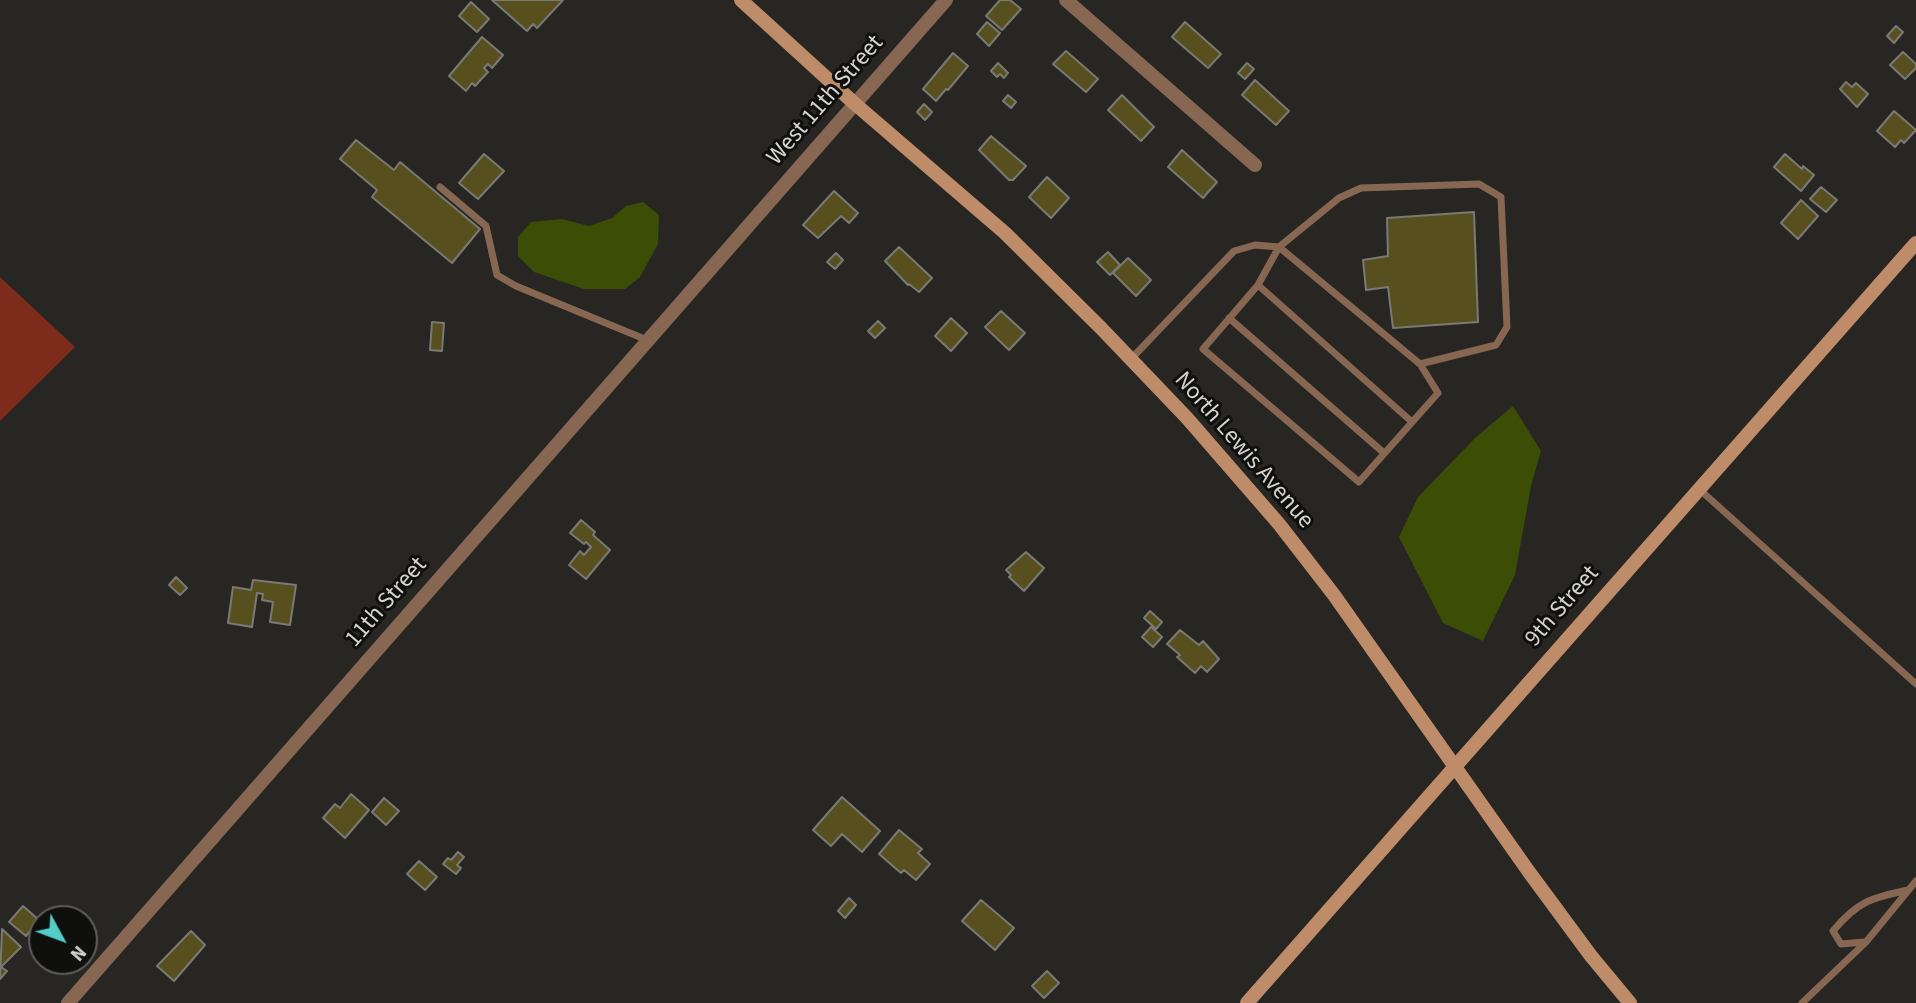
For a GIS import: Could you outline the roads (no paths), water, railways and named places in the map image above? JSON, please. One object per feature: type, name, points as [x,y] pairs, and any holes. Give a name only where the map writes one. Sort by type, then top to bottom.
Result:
[{"type":"main road","name":"North Lewis Avenue","points":[[741,0],[854,103],[1005,233],[1187,418],[1279,524],[1334,595],[1529,872],[1591,956],[1630,1003]]},
{"type":"main road","name":"9th Street","points":[[1247,1003],[1916,243]]},
{"type":"street","name":"West 11th Street","points":[[740,232],[946,0]]},
{"type":"street","points":[[1066,0],[1255,165]]},
{"type":"street","name":"11th Street","points":[[68,1003],[740,232]]},
{"type":"lane","points":[[1131,359],[1234,251],[1255,246],[1279,247],[1420,364],[1438,393],[1359,482],[1203,349],[1258,285],[1279,247],[1339,198],[1361,188],[1479,184],[1501,197],[1507,327],[1496,345],[1420,364]]},
{"type":"lane","points":[[440,187],[486,226],[497,275],[516,286],[647,340]]},
{"type":"lane","points":[[1258,285],[1412,422]]},
{"type":"lane","points":[[1229,318],[1384,453]]},
{"type":"lane","points":[[1699,489],[1916,684]]},
{"type":"lane","points":[[1802,1003],[1866,942],[1916,881]]},
{"type":"lane","points":[[1866,942],[1841,944],[1833,931],[1846,916],[1871,898],[1908,890]]}]
